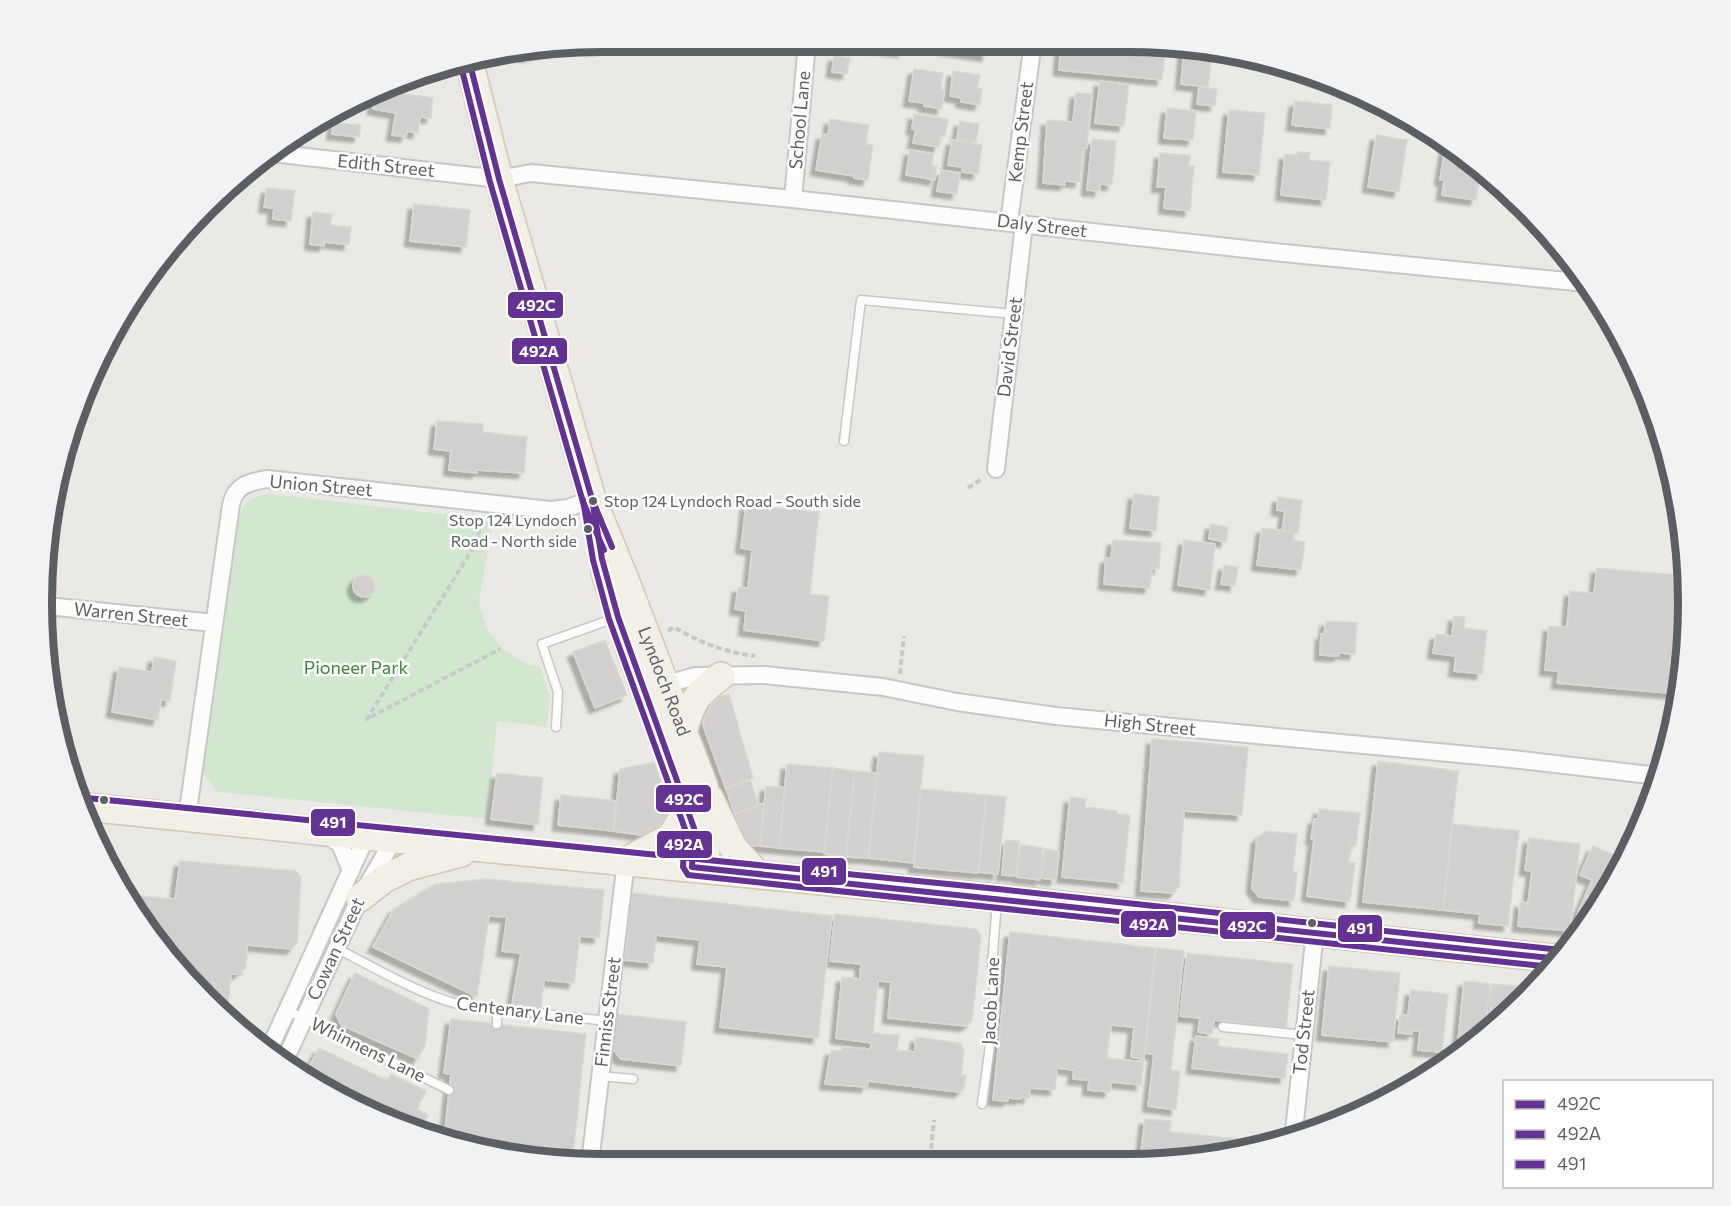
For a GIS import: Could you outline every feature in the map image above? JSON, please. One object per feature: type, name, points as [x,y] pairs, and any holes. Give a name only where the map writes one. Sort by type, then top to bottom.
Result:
[{"type":"main road","name":"Lyndoch Road","points":[[471,69],[499,178],[592,500],[655,688],[694,828],[698,868]]},
{"type":"main road","name":"Lyndoch Road","points":[[592,500],[602,559],[618,617],[655,688],[683,732],[704,786],[708,814],[698,868]]},
{"type":"main road","points":[[683,732],[690,709],[701,690],[721,676]]},
{"type":"main road","points":[[704,786],[733,847],[757,874]]},
{"type":"main road","points":[[626,861],[671,837],[688,807]]},
{"type":"main road","points":[[92,808],[366,837],[997,898],[1549,958]]},
{"type":"main road","points":[[360,898],[384,879],[414,865],[483,848]]},
{"type":"street","name":"School Lane","points":[[793,199],[806,52]]},
{"type":"street","name":"Kemp Street","points":[[1017,223],[1031,52]]},
{"type":"street","name":"Edith Street","points":[[284,154],[499,178]]},
{"type":"street","name":"Daly Street","points":[[499,178],[531,173],[1575,282]]},
{"type":"street","name":"David Street","points":[[996,469],[1014,314],[1017,223]]},
{"type":"street","name":"Union Street","points":[[187,818],[233,496],[244,484],[252,481],[273,480],[550,510],[568,508],[592,500]]},
{"type":"street","name":"Warren Street","points":[[52,607],[214,623]]},
{"type":"street","name":"High Street","points":[[655,688],[695,675],[764,675],[883,687],[957,702],[1056,716],[1512,759],[1651,775]]},
{"type":"street","name":"Cowan Street","points":[[321,832],[340,844],[351,871]]},
{"type":"street","name":"Cowan Street","points":[[272,1043],[366,837]]},
{"type":"street","name":"Cowan Street","points":[[288,1054],[360,898],[394,839]]},
{"type":"street","name":"Finniss Street","points":[[591,1153],[626,861]]},
{"type":"street","name":"Tod Street","points":[[1294,1127],[1315,932]]},
{"type":"lane","points":[[844,441],[861,300],[1014,314]]},
{"type":"lane","points":[[556,727],[558,692],[542,644],[618,617]]},
{"type":"lane","name":"Jacob Lane","points":[[982,1104],[995,1008],[992,965],[997,898]]},
{"type":"lane","name":"Centenary Lane","points":[[336,948],[443,1000],[473,1007],[607,1022]]},
{"type":"lane","name":"Whinnens Lane","points":[[287,1010],[449,1090]]},
{"type":"lane","points":[[496,1024],[497,1010]]},
{"type":"lane","points":[[1223,1026],[1304,1035]]},
{"type":"lane","points":[[600,1076],[633,1079]]},
{"type":"path","points":[[482,521],[476,545],[367,719],[500,649]]},
{"type":"path","points":[[674,627],[706,645],[738,654],[765,657]]},
{"type":"path","points":[[889,672],[900,674],[904,636]]},
{"type":"path","points":[[931,1149],[934,1120]]},
{"type":"green space","name":"Pioneer Park","points":[[272,494],[493,520],[479,603],[487,629],[503,649],[527,664],[540,666],[550,697],[547,727],[497,721],[487,819],[218,792],[203,774],[238,522],[245,504],[258,496]]},
{"type":"building","points":[[961,52],[988,52],[987,56]]},
{"type":"building","points":[[1060,52],[1165,54],[1162,80],[1059,70]]},
{"type":"building","points":[[834,56],[850,58],[847,74],[832,72]]},
{"type":"building","points":[[1183,56],[1211,59],[1208,87],[1181,84]]},
{"type":"building","points":[[914,69],[943,73],[942,109],[909,101]]},
{"type":"building","points":[[953,71],[980,75],[977,88],[982,89],[980,105],[961,102],[962,98],[950,96]]},
{"type":"building","points":[[1100,81],[1129,85],[1124,126],[1095,123]]},
{"type":"building","points":[[1199,87],[1217,89],[1215,106],[1197,104]]},
{"type":"building","points":[[395,93],[433,98],[431,118],[420,117],[418,133],[407,131],[406,137],[392,135],[396,113],[373,109],[374,103]]},
{"type":"building","points":[[1076,93],[1092,94],[1087,148],[1083,148],[1080,182],[1065,181],[1065,185],[1043,183],[1047,120],[1073,122]]},
{"type":"building","points":[[1295,101],[1332,105],[1330,129],[1292,125]]},
{"type":"building","points":[[1167,108],[1196,111],[1193,140],[1164,138]]},
{"type":"building","points":[[1229,110],[1265,113],[1259,175],[1223,172]]},
{"type":"building","points":[[914,114],[948,119],[945,136],[941,135],[939,147],[913,143],[916,130],[912,129]]},
{"type":"building","points":[[830,119],[869,125],[866,144],[873,145],[868,180],[816,170],[822,134],[828,135]]},
{"type":"building","points":[[960,121],[979,124],[976,142],[957,139]]},
{"type":"building","points":[[334,123],[361,125],[359,137],[332,134]]},
{"type":"building","points":[[1376,135],[1407,140],[1399,192],[1368,187]]},
{"type":"building","points":[[1092,139],[1116,141],[1112,185],[1100,184],[1100,191],[1087,190]]},
{"type":"building","points":[[952,140],[982,145],[978,174],[962,172],[962,167],[948,165]]},
{"type":"building","points":[[910,150],[933,154],[932,165],[937,166],[935,180],[906,175]]},
{"type":"building","points":[[1297,152],[1310,153],[1309,160],[1330,162],[1326,200],[1281,195],[1285,154],[1297,155]]},
{"type":"building","points":[[1444,152],[1479,179],[1476,200],[1442,195],[1444,180],[1440,180]]},
{"type":"building","points":[[1160,153],[1190,155],[1189,166],[1194,166],[1190,211],[1164,208],[1166,187],[1157,187]]},
{"type":"building","points":[[941,170],[960,173],[957,194],[937,191]]},
{"type":"building","points":[[267,188],[295,191],[291,221],[273,219],[274,208],[264,207]]},
{"type":"building","points":[[414,204],[470,210],[466,247],[410,241]]},
{"type":"building","points":[[313,212],[332,214],[330,225],[351,227],[349,245],[325,242],[324,246],[310,244]]},
{"type":"building","points":[[437,421],[483,424],[483,432],[527,437],[524,473],[477,470],[477,473],[449,470],[451,451],[434,449]]},
{"type":"building","points":[[1134,494],[1159,497],[1156,531],[1130,528]]},
{"type":"building","points":[[1278,497],[1302,500],[1298,533],[1282,531],[1285,511],[1277,510]]},
{"type":"building","points":[[746,505],[819,512],[810,594],[829,596],[824,641],[744,630],[746,611],[735,609],[738,587],[748,588],[752,550],[741,548]]},
{"type":"building","points":[[1211,524],[1228,527],[1226,542],[1209,539]]},
{"type":"building","points":[[1262,528],[1294,532],[1293,540],[1305,542],[1301,570],[1257,565]]},
{"type":"building","points":[[1113,540],[1161,543],[1159,569],[1152,568],[1150,588],[1104,584],[1106,558],[1111,558]]},
{"type":"building","points":[[1184,540],[1215,544],[1210,590],[1178,585]]},
{"type":"building","points":[[1224,565],[1238,567],[1235,586],[1221,584]]},
{"type":"building","points":[[1597,568],[1677,575],[1677,639],[1671,693],[1557,683],[1559,671],[1545,670],[1549,626],[1567,627],[1570,591],[1594,593]]},
{"type":"building","points":[[364,575],[372,578],[375,586],[372,594],[364,597],[356,594],[353,586],[356,578]]},
{"type":"building","points":[[1454,616],[1465,617],[1464,628],[1487,631],[1482,674],[1454,671],[1456,656],[1433,653],[1436,634],[1452,636]]},
{"type":"building","points":[[1326,621],[1357,623],[1355,654],[1320,655],[1321,634],[1324,635]]},
{"type":"building","points":[[605,640],[627,695],[595,708],[573,652]]},
{"type":"building","points":[[154,657],[176,661],[170,701],[161,699],[158,720],[112,712],[119,667],[152,672]]},
{"type":"building","points":[[59,688],[63,689],[62,702]]},
{"type":"building","points":[[729,694],[753,778],[726,789],[703,725],[712,703],[719,697]]},
{"type":"building","points":[[1152,739],[1248,747],[1242,815],[1184,811],[1179,886],[1174,893],[1141,891]]},
{"type":"building","points":[[879,752],[924,756],[913,863],[868,858]]},
{"type":"building","points":[[1378,761],[1458,771],[1443,910],[1363,902]]},
{"type":"building","points":[[654,762],[667,797],[669,815],[656,830],[641,835],[614,831],[620,769]]},
{"type":"building","points":[[787,764],[833,768],[825,852],[779,848]]},
{"type":"building","points":[[833,768],[855,771],[846,857],[824,854]]},
{"type":"building","points":[[855,771],[877,773],[868,858],[846,857]]},
{"type":"building","points":[[497,773],[543,778],[538,825],[491,819]]},
{"type":"building","points":[[750,780],[759,805],[735,814],[726,789]]},
{"type":"building","points":[[766,786],[785,787],[779,848],[760,846]]},
{"type":"building","points":[[921,789],[986,795],[978,873],[914,867]]},
{"type":"building","points":[[561,795],[616,801],[613,831],[558,825]]},
{"type":"building","points":[[987,795],[1006,797],[998,874],[979,872]]},
{"type":"building","points":[[1070,797],[1086,799],[1085,807],[1130,815],[1123,883],[1062,877]]},
{"type":"building","points":[[764,803],[760,846],[746,845],[735,814]]},
{"type":"building","points":[[1319,809],[1360,813],[1356,846],[1351,846],[1349,862],[1355,863],[1350,902],[1307,896],[1314,839],[1311,839],[1314,819],[1318,819]]},
{"type":"building","points":[[1453,824],[1519,831],[1508,926],[1479,923],[1480,914],[1443,910]]},
{"type":"building","points":[[1266,831],[1297,834],[1293,872],[1297,872],[1294,901],[1259,897],[1252,888],[1257,838]]},
{"type":"building","points":[[1529,838],[1580,844],[1570,931],[1518,926],[1520,902],[1528,903],[1532,871],[1525,870]]},
{"type":"building","points":[[1005,840],[1019,841],[1016,876],[1002,875]]},
{"type":"building","points":[[1021,845],[1043,848],[1040,880],[1017,877]]},
{"type":"building","points":[[1593,846],[1617,856],[1581,917],[1577,915],[1592,880],[1580,875]]},
{"type":"building","points":[[1045,849],[1059,851],[1056,880],[1042,878]]},
{"type":"building","points":[[180,861],[296,871],[301,877],[297,942],[292,949],[247,945],[246,968],[237,974],[231,974],[228,1005],[189,966],[137,896],[175,899]]},
{"type":"building","points":[[486,879],[604,890],[599,938],[580,936],[574,983],[544,980],[541,1008],[512,1004],[521,953],[502,951],[507,917],[489,916],[477,997],[373,947],[394,909],[435,884]]},
{"type":"building","points":[[632,893],[832,916],[818,1038],[720,1027],[727,967],[697,964],[700,940],[656,935],[653,963],[624,960]]},
{"type":"building","points":[[835,914],[976,929],[981,936],[972,1021],[966,1026],[888,1018],[891,982],[878,981],[873,1033],[899,1035],[897,1050],[915,1052],[916,1037],[960,1043],[964,1049],[961,1076],[966,1075],[964,1088],[959,1092],[868,1081],[867,1087],[825,1084],[831,1050],[840,1051],[844,1047],[870,1049],[872,1043],[836,1038],[842,977],[860,979],[861,964],[830,961]]},
{"type":"building","points":[[1010,932],[1155,948],[1144,1059],[1131,1057],[1134,1027],[1111,1025],[1107,1058],[1143,1062],[1141,1085],[1111,1082],[1110,1092],[1088,1090],[1089,1080],[1073,1079],[1074,1070],[1057,1068],[1055,1090],[1030,1088],[1029,1098],[1008,1098],[1008,1101],[993,1100]]},
{"type":"building","points":[[1157,948],[1184,951],[1171,1070],[1180,1071],[1176,1110],[1148,1106],[1154,1054],[1145,1053]]},
{"type":"building","points":[[1187,953],[1293,964],[1286,1028],[1214,1020],[1212,1034],[1198,1032],[1200,1018],[1180,1016]]},
{"type":"building","points":[[1329,966],[1400,973],[1393,1042],[1322,1035]]},
{"type":"building","points":[[355,973],[429,1009],[425,1045],[418,1059],[341,1025],[336,1014]]},
{"type":"building","points":[[1464,981],[1490,984],[1486,1021],[1458,1044]]},
{"type":"building","points":[[1492,984],[1522,987],[1517,992],[1489,1019]]},
{"type":"building","points":[[1411,990],[1448,994],[1442,1052],[1418,1050],[1420,1031],[1412,1031],[1412,1034],[1398,1033],[1400,1015],[1408,1015]]},
{"type":"building","points":[[616,1014],[686,1022],[681,1066],[621,1059],[612,1048]]},
{"type":"building","points":[[451,1019],[586,1034],[573,1152],[496,1143],[445,1130],[451,1074],[444,1073]]},
{"type":"building","points":[[1196,1036],[1219,1039],[1218,1046],[1288,1054],[1285,1078],[1192,1068]]},
{"type":"building","points":[[319,1048],[388,1081],[391,1074],[426,1091],[417,1109],[428,1115],[424,1123],[392,1112],[309,1068]]},
{"type":"building","points":[[1145,1119],[1171,1121],[1170,1132],[1249,1140],[1200,1149],[1141,1153]]},
{"type":"transit line","name":"492C","points":[[471,69],[499,179],[592,499],[612,547]]},
{"type":"transit line","name":"492A","points":[[462,71],[490,182],[583,502],[604,550]]},
{"type":"transit line","name":"492C","points":[[592,499],[602,559],[618,617],[694,828],[692,867],[1549,958]]},
{"type":"transit line","name":"492A","points":[[583,500],[593,560],[609,619],[685,829],[683,867],[688,875],[1542,966]]},
{"type":"transit line","name":"491","points":[[88,798],[998,889],[1556,949]]},
{"type":"place","name":"Stop 124 Lyndoch Road - South side","points":[[593,501]]},
{"type":"place","name":"Stop 124 Lyndoch Road - North side","points":[[588,529]]}]
